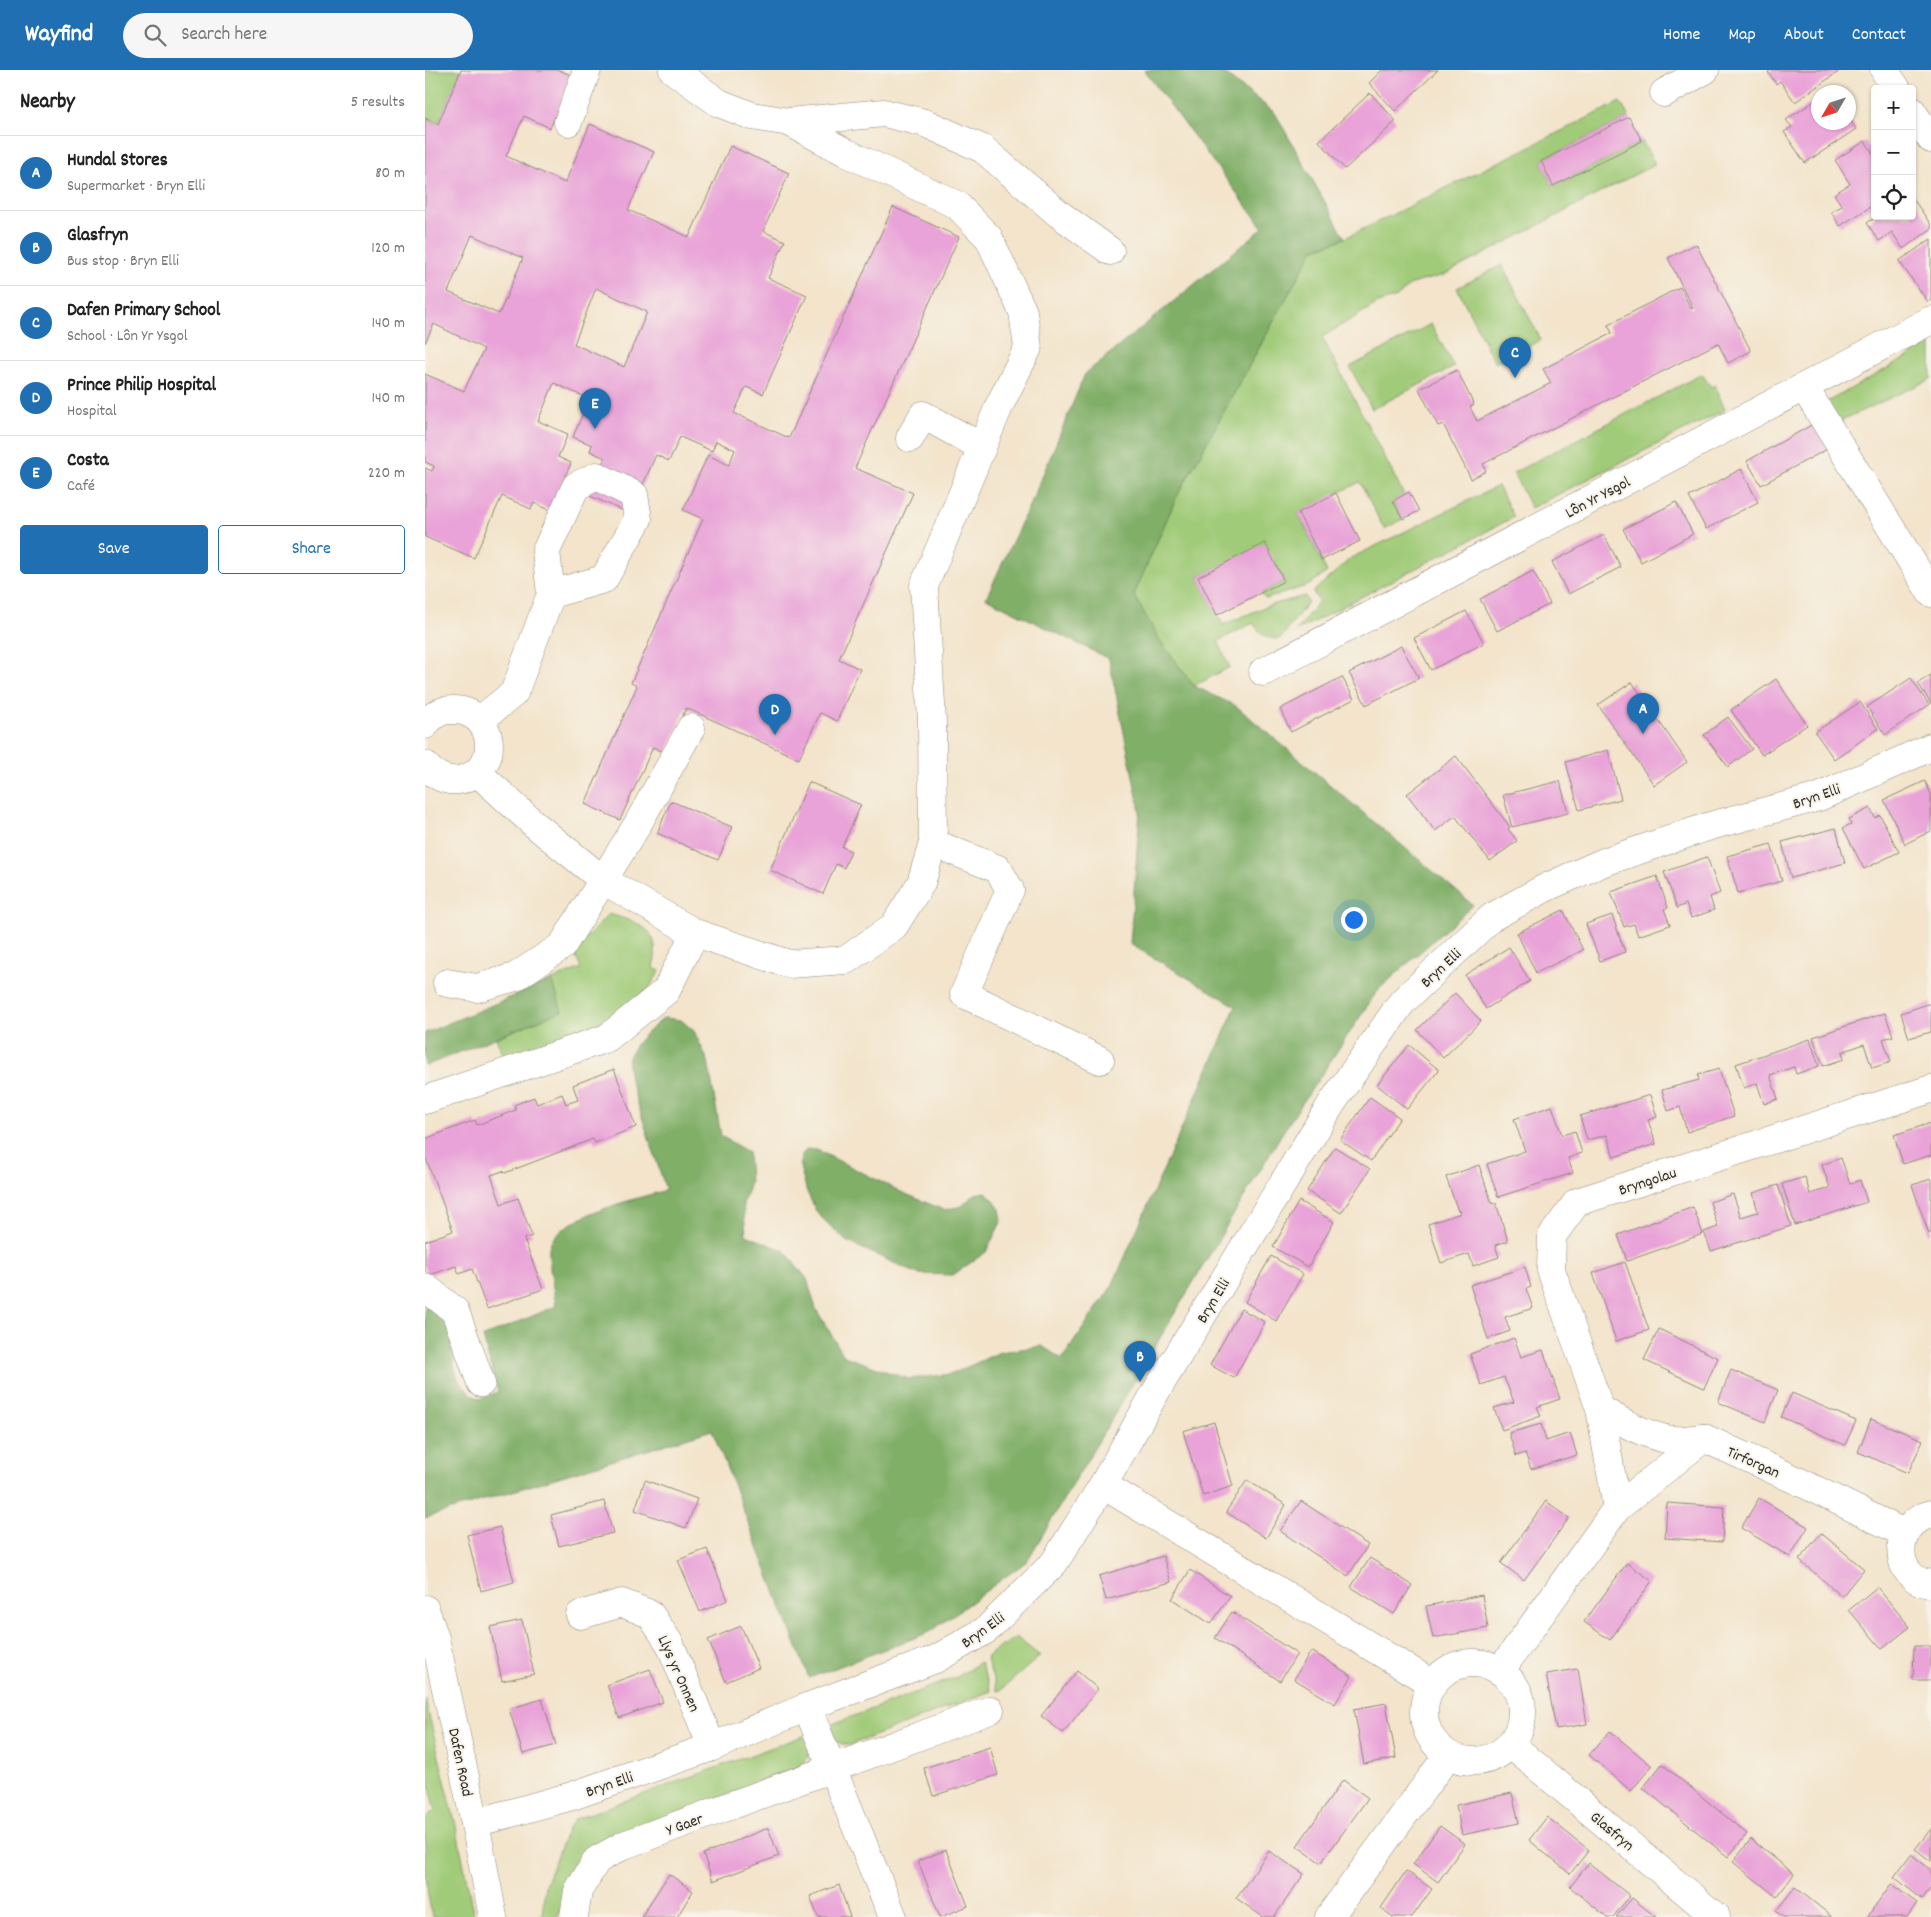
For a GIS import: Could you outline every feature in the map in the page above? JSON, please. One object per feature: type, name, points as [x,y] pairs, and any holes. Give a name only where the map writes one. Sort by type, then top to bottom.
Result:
[{"type":"street","points":[[568,122],[587,70]]},
{"type":"street","points":[[673,70],[719,103],[752,116],[789,122],[884,113],[925,123],[983,149],[1059,214],[1110,250]]},
{"type":"street","points":[[1664,93],[1705,70]]},
{"type":"street","points":[[1884,70],[1894,85]]},
{"type":"street","points":[[1916,117],[1931,139]]},
{"type":"street","points":[[477,772],[534,824],[603,880],[695,933],[789,964],[846,960],[893,926],[921,884],[933,843],[932,721],[924,586],[1000,404],[1028,348],[1023,312],[989,238],[957,205],[847,153],[789,122]]},
{"type":"street","name":"Lôn Yr Ysgol","points":[[1263,672],[1931,320]]},
{"type":"street","points":[[1804,387],[1931,593]]},
{"type":"street","points":[[909,438],[923,414],[982,447]]},
{"type":"street","points":[[480,720],[514,693],[551,594]]},
{"type":"street","points":[[425,723],[435,714],[441,712],[459,710],[470,713],[480,720],[486,730],[489,742],[489,753],[484,764],[477,772],[467,778],[456,781],[445,779],[434,775],[425,767]]},
{"type":"street","points":[[447,983],[477,988],[515,977],[562,946],[635,827],[691,728]]},
{"type":"street","name":"Bryn Elli","points":[[475,1823],[572,1796],[712,1747],[807,1708],[936,1659],[986,1630],[1054,1563],[1103,1485],[1155,1393],[1332,1103],[1403,1002],[1492,917],[1547,886],[1604,862],[1710,826],[1819,797],[1931,747]]},
{"type":"street","points":[[933,843],[998,869],[1010,890],[964,994],[1100,1060]]},
{"type":"street","points":[[425,1100],[607,1038],[666,991],[695,933]]},
{"type":"street","name":"Bryngolau","points":[[1617,1508],[1600,1409],[1551,1270],[1552,1236],[1577,1202],[1931,1089]]},
{"type":"street","points":[[425,1287],[455,1311],[481,1382]]},
{"type":"street","points":[[1600,1409],[1646,1433],[1673,1440],[1704,1438]]},
{"type":"street","points":[[1500,1671],[1617,1508],[1704,1438]]},
{"type":"street","name":"Tirforgan","points":[[1704,1438],[1905,1533]]},
{"type":"street","points":[[1103,1485],[1433,1684]]},
{"type":"street","points":[[1931,1514],[1919,1518],[1911,1524],[1905,1533],[1901,1545],[1902,1558],[1907,1569],[1915,1578],[1931,1584]]},
{"type":"street","name":"Llys yr Onnen","points":[[580,1615],[622,1604],[650,1614],[670,1644],[712,1747]]},
{"type":"street","name":"Dafen Road","points":[[425,1609],[435,1638],[475,1823],[493,1917]]},
{"type":"street","points":[[1468,1662],[1491,1666],[1500,1671],[1517,1688],[1522,1704],[1521,1722],[1511,1744],[1497,1755],[1481,1761],[1464,1760],[1448,1755],[1436,1744],[1426,1730],[1423,1713],[1426,1696],[1433,1684],[1437,1677],[1451,1667],[1468,1662]]},
{"type":"street","points":[[807,1708],[893,1917]]},
{"type":"street","name":"Y Gaer","points":[[574,1917],[578,1891],[597,1860],[623,1844],[833,1769],[990,1710]]},
{"type":"street","name":"Glasfryn","points":[[1511,1744],[1716,1917]]},
{"type":"street","points":[[1329,1917],[1448,1755]]},
{"type":"green space","points":[[425,70],[461,70],[438,124],[425,118]]},
{"type":"green space","points":[[1144,70],[1220,70],[1275,113],[1345,238],[1313,250],[1176,498],[1134,595],[1160,641],[1194,686],[1236,706],[1473,905],[1378,990],[1281,1135],[1027,1561],[930,1632],[809,1678],[712,1430],[425,1518],[425,1301],[447,1323],[454,1366],[461,1384],[480,1399],[498,1392],[483,1337],[556,1306],[549,1255],[549,1249],[554,1238],[564,1228],[598,1211],[666,1190],[630,1080],[628,1064],[629,1057],[636,1044],[664,1018],[681,1020],[694,1031],[708,1061],[721,1136],[748,1152],[750,1183],[743,1203],[746,1235],[785,1251],[807,1279],[816,1309],[844,1356],[908,1379],[952,1374],[1000,1352],[1042,1346],[1062,1359],[1112,1286],[1236,1006],[1130,944],[1140,811],[1109,659],[986,598],[1037,489],[1085,374],[1263,228]]},
{"type":"green space","points":[[1620,102],[1629,117],[1541,161],[1553,186],[1642,141],[1655,164],[1444,275],[1411,284],[1397,297],[1378,303],[1322,337],[1404,495],[1393,501],[1403,519],[1384,529],[1360,482],[1298,513],[1327,572],[1309,585],[1266,599],[1261,593],[1284,581],[1264,544],[1198,577],[1223,625],[1267,606],[1305,596],[1308,602],[1281,638],[1268,637],[1253,623],[1218,641],[1230,667],[1194,686],[1160,641],[1133,595],[1176,498],[1313,250],[1345,238]]},
{"type":"green space","points":[[1502,265],[1541,340],[1495,363],[1457,288]]},
{"type":"green space","points":[[1431,324],[1454,367],[1372,409],[1350,367]]},
{"type":"green space","points":[[1931,344],[1931,379],[1838,422],[1827,402]]},
{"type":"green space","points":[[1702,374],[1711,387],[1715,385],[1725,410],[1531,508],[1513,473]]},
{"type":"green space","points":[[1498,486],[1514,517],[1296,631],[1319,601],[1313,592],[1351,558]]},
{"type":"green space","points":[[609,914],[639,925],[652,936],[655,944],[653,968],[660,971],[649,988],[607,1025],[506,1063],[496,1038],[561,1011],[552,980],[581,968],[571,947],[589,935]]},
{"type":"green space","points":[[552,980],[562,1011],[425,1066],[425,1033]]},
{"type":"green space","points":[[807,1149],[817,1150],[901,1192],[944,1210],[962,1206],[975,1194],[986,1192],[1000,1209],[1002,1220],[986,1252],[953,1275],[918,1274],[846,1241],[817,1213],[807,1192],[800,1167],[801,1156]]},
{"type":"green space","points":[[1016,1637],[1040,1656],[1001,1690],[997,1691],[986,1657]]},
{"type":"green space","points":[[980,1662],[991,1691],[850,1745],[841,1744],[835,1740],[827,1726],[957,1677]]},
{"type":"green space","points":[[425,1699],[456,1826],[474,1917],[432,1917],[425,1877],[425,1818],[436,1810],[425,1770]]},
{"type":"green space","points":[[806,1735],[809,1752],[800,1766],[594,1846],[573,1872],[563,1896],[558,1917],[542,1917],[545,1885],[568,1828],[575,1819]]},
{"type":"building","points":[[461,70],[559,70],[573,76],[550,128],[524,116],[506,156],[565,183],[590,124],[654,152],[628,210],[689,237],[730,146],[789,173],[763,231],[785,241],[768,278],[807,295],[763,394],[746,387],[734,413],[789,438],[893,207],[959,237],[855,468],[913,493],[839,659],[860,669],[837,721],[820,713],[799,759],[686,708],[666,753],[653,747],[620,820],[585,804],[637,686],[631,683],[703,519],[683,510],[708,455],[729,465],[735,450],[716,441],[712,451],[680,437],[669,461],[656,455],[630,514],[588,495],[605,458],[590,451],[592,445],[573,437],[589,399],[554,383],[538,421],[568,434],[558,457],[571,463],[550,510],[534,503],[531,509],[502,496],[474,558],[425,537],[425,468],[432,471],[434,466],[425,462],[425,374],[464,391],[484,349],[434,324],[425,343],[425,118],[438,124]],"holes":[[[472,235],[523,258],[499,314],[448,292]],[[596,288],[647,312],[624,367],[574,344]]]},
{"type":"building","points":[[1382,70],[1438,70],[1395,111],[1369,83]]},
{"type":"building","points":[[1771,70],[1837,70],[1838,72],[1819,85],[1811,85],[1811,91],[1795,102],[1780,81],[1776,84],[1768,72]]},
{"type":"building","points":[[1370,93],[1396,121],[1345,169],[1319,141]]},
{"type":"building","points":[[1811,103],[1811,130],[1854,130],[1805,163],[1784,132],[1792,127],[1786,120]]},
{"type":"building","points":[[1629,117],[1642,141],[1553,186],[1541,161]]},
{"type":"building","points":[[1865,141],[1871,150],[1871,207],[1840,226],[1831,212],[1842,206],[1834,194],[1850,184],[1835,160]]},
{"type":"building","points":[[1916,203],[1931,225],[1931,229],[1903,249],[1892,232],[1879,241],[1867,223],[1871,220],[1916,220]]},
{"type":"building","points":[[1931,239],[1931,300],[1928,302],[1899,261]]},
{"type":"building","points":[[1696,244],[1751,351],[1728,363],[1718,343],[1483,464],[1486,471],[1471,479],[1443,424],[1438,426],[1419,389],[1457,370],[1474,405],[1470,407],[1477,421],[1551,383],[1543,369],[1612,333],[1608,325],[1680,287],[1691,309],[1693,308],[1668,258]]},
{"type":"building","points":[[1815,423],[1829,448],[1761,485],[1747,461]]},
{"type":"building","points":[[1741,469],[1758,502],[1706,529],[1689,497]]},
{"type":"building","points":[[1409,492],[1419,511],[1403,519],[1393,501]]},
{"type":"building","points":[[1336,493],[1360,541],[1322,560],[1298,513]]},
{"type":"building","points":[[1676,502],[1693,534],[1641,562],[1623,529]]},
{"type":"building","points":[[1604,535],[1621,567],[1568,594],[1552,562]]},
{"type":"building","points":[[1265,543],[1284,581],[1217,615],[1198,577]]},
{"type":"building","points":[[1533,571],[1550,604],[1497,631],[1480,599]]},
{"type":"building","points":[[1466,611],[1484,643],[1431,670],[1414,638]]},
{"type":"building","points":[[1401,646],[1419,678],[1366,705],[1349,673]]},
{"type":"building","points":[[1931,675],[1931,704],[1918,683]]},
{"type":"building","points":[[1342,677],[1354,699],[1291,732],[1280,709]]},
{"type":"building","points":[[1911,678],[1929,705],[1885,735],[1867,707]]},
{"type":"building","points":[[1776,679],[1807,725],[1762,755],[1731,710]]},
{"type":"building","points":[[1632,682],[1687,762],[1654,785],[1598,705]]},
{"type":"building","points":[[1860,702],[1878,729],[1834,759],[1815,732]]},
{"type":"building","points":[[1728,717],[1752,749],[1728,767],[1704,735]]},
{"type":"building","points":[[1608,750],[1621,799],[1579,810],[1566,762]]},
{"type":"building","points":[[1456,756],[1510,827],[1508,829],[1517,841],[1490,861],[1455,816],[1435,831],[1407,794]]},
{"type":"building","points":[[1560,781],[1568,813],[1512,827],[1503,795]]},
{"type":"building","points":[[1925,781],[1931,794],[1931,831],[1905,844],[1884,800]]},
{"type":"building","points":[[809,782],[861,805],[842,847],[851,851],[844,868],[836,864],[823,894],[770,870]]},
{"type":"building","points":[[671,801],[732,827],[718,860],[657,833]]},
{"type":"building","points":[[1870,808],[1875,818],[1880,815],[1899,852],[1864,869],[1843,828],[1851,824],[1849,819]]},
{"type":"building","points":[[1836,828],[1845,863],[1791,878],[1782,842]]},
{"type":"building","points":[[1771,844],[1782,881],[1738,893],[1727,856]]},
{"type":"building","points":[[1707,857],[1720,893],[1710,897],[1714,910],[1691,918],[1686,904],[1677,908],[1664,872]]},
{"type":"building","points":[[1657,876],[1668,908],[1664,909],[1670,925],[1638,936],[1634,924],[1624,927],[1611,892]]},
{"type":"building","points":[[1563,910],[1583,950],[1536,973],[1517,933]]},
{"type":"building","points":[[1612,915],[1625,952],[1600,961],[1586,924]]},
{"type":"building","points":[[1509,947],[1530,981],[1486,1009],[1465,975]]},
{"type":"building","points":[[1455,993],[1481,1021],[1443,1058],[1417,1030]]},
{"type":"building","points":[[1931,1003],[1931,1032],[1909,1038],[1901,1013]]},
{"type":"building","points":[[1885,1013],[1893,1036],[1883,1039],[1891,1062],[1872,1068],[1864,1044],[1842,1052],[1844,1059],[1823,1066],[1813,1037]]},
{"type":"building","points":[[1810,1039],[1819,1066],[1796,1074],[1794,1067],[1770,1075],[1778,1099],[1764,1104],[1757,1083],[1744,1088],[1736,1064]]},
{"type":"building","points":[[1409,1045],[1439,1070],[1407,1109],[1377,1085]]},
{"type":"building","points":[[614,1069],[636,1127],[595,1143],[593,1139],[505,1173],[503,1171],[491,1175],[501,1204],[518,1198],[532,1236],[524,1239],[543,1289],[487,1309],[472,1269],[459,1274],[456,1266],[427,1276],[425,1271],[425,1241],[453,1231],[425,1156],[425,1139],[475,1120],[477,1125],[516,1110],[514,1105],[534,1097],[537,1104],[562,1094],[566,1104],[578,1100],[573,1085]]},
{"type":"building","points":[[1719,1069],[1734,1116],[1687,1132],[1680,1107],[1668,1111],[1662,1090],[1699,1080],[1698,1075]]},
{"type":"building","points":[[1650,1095],[1657,1117],[1648,1120],[1656,1144],[1614,1157],[1607,1135],[1587,1140],[1580,1116]]},
{"type":"building","points":[[1370,1097],[1400,1118],[1371,1161],[1340,1140]]},
{"type":"building","points":[[1552,1106],[1562,1135],[1575,1131],[1582,1153],[1568,1158],[1573,1173],[1498,1197],[1487,1164],[1525,1151],[1514,1119]]},
{"type":"building","points":[[1931,1123],[1931,1155],[1903,1164],[1894,1135]]},
{"type":"building","points":[[1335,1147],[1370,1169],[1341,1213],[1307,1191]]},
{"type":"building","points":[[1841,1158],[1850,1184],[1860,1180],[1867,1202],[1795,1225],[1782,1184],[1805,1177],[1810,1194],[1830,1188],[1822,1165]]},
{"type":"building","points":[[1479,1165],[1492,1204],[1496,1203],[1508,1241],[1495,1245],[1499,1257],[1473,1266],[1469,1254],[1441,1263],[1428,1224],[1461,1213],[1460,1210],[1458,1211],[1446,1177]]},
{"type":"building","points":[[1931,1179],[1931,1233],[1929,1234],[1912,1185]]},
{"type":"building","points":[[1778,1185],[1791,1226],[1711,1251],[1704,1232],[1718,1227],[1710,1202],[1733,1194],[1741,1217],[1758,1212],[1753,1193]]},
{"type":"building","points":[[1299,1201],[1334,1222],[1308,1267],[1273,1247]]},
{"type":"building","points":[[1693,1207],[1703,1234],[1627,1261],[1618,1235]]},
{"type":"building","points":[[1271,1256],[1303,1274],[1276,1321],[1245,1302]]},
{"type":"building","points":[[1625,1262],[1649,1330],[1616,1341],[1593,1273]]},
{"type":"building","points":[[1525,1267],[1531,1287],[1526,1289],[1533,1308],[1505,1317],[1510,1331],[1488,1339],[1470,1285]]},
{"type":"building","points":[[1241,1309],[1265,1322],[1234,1378],[1210,1365]]},
{"type":"building","points":[[1659,1329],[1718,1358],[1704,1388],[1644,1360]]},
{"type":"building","points":[[1514,1338],[1521,1357],[1543,1350],[1560,1399],[1537,1407],[1541,1416],[1502,1430],[1494,1408],[1514,1402],[1504,1377],[1481,1385],[1470,1354]]},
{"type":"building","points":[[1731,1370],[1778,1390],[1765,1422],[1718,1402]]},
{"type":"building","points":[[1792,1393],[1856,1421],[1845,1445],[1781,1417]]},
{"type":"building","points":[[1871,1419],[1923,1440],[1908,1473],[1858,1452]]},
{"type":"building","points":[[1214,1422],[1233,1486],[1203,1496],[1183,1431]]},
{"type":"building","points":[[1541,1424],[1546,1441],[1570,1433],[1577,1455],[1531,1469],[1525,1453],[1516,1456],[1509,1433]]},
{"type":"building","points":[[645,1480],[697,1499],[686,1528],[635,1510]]},
{"type":"building","points":[[1247,1480],[1286,1505],[1266,1538],[1226,1512]]},
{"type":"building","points":[[1759,1498],[1808,1527],[1790,1557],[1741,1528]]},
{"type":"building","points":[[604,1501],[613,1533],[559,1546],[551,1515]]},
{"type":"building","points":[[1301,1501],[1368,1545],[1348,1576],[1280,1531]]},
{"type":"building","points":[[1546,1501],[1569,1518],[1524,1580],[1501,1563]]},
{"type":"building","points":[[1667,1503],[1724,1507],[1722,1542],[1665,1538]]},
{"type":"building","points":[[500,1527],[514,1582],[481,1591],[467,1535]]},
{"type":"building","points":[[1821,1533],[1864,1569],[1842,1596],[1799,1560]]},
{"type":"building","points":[[707,1549],[728,1600],[700,1612],[678,1560]]},
{"type":"building","points":[[1163,1556],[1171,1582],[1106,1600],[1099,1576]]},
{"type":"building","points":[[1370,1558],[1412,1585],[1394,1614],[1351,1587]]},
{"type":"building","points":[[1627,1563],[1652,1581],[1610,1640],[1584,1622]]},
{"type":"building","points":[[1190,1570],[1230,1596],[1211,1624],[1172,1599]]},
{"type":"building","points":[[1877,1587],[1910,1627],[1882,1649],[1849,1610]]},
{"type":"building","points":[[1482,1595],[1488,1628],[1433,1638],[1426,1606]]},
{"type":"building","points":[[1232,1612],[1297,1654],[1280,1681],[1215,1638]]},
{"type":"building","points":[[522,1620],[534,1674],[502,1681],[490,1627]]},
{"type":"building","points":[[741,1626],[759,1668],[726,1682],[708,1640]]},
{"type":"building","points":[[1914,1646],[1931,1646],[1931,1680],[1913,1680]]},
{"type":"building","points":[[1311,1651],[1352,1676],[1335,1704],[1294,1679]]},
{"type":"building","points":[[650,1669],[663,1702],[619,1718],[607,1685]]},
{"type":"building","points":[[1578,1669],[1587,1724],[1556,1729],[1546,1674]]},
{"type":"building","points":[[1077,1671],[1098,1689],[1063,1733],[1041,1716]]},
{"type":"building","points":[[542,1699],[556,1745],[523,1754],[509,1709]]},
{"type":"building","points":[[1386,1703],[1396,1758],[1364,1764],[1354,1709]]},
{"type":"building","points":[[1610,1731],[1652,1766],[1631,1791],[1589,1755]]},
{"type":"building","points":[[990,1747],[998,1775],[933,1796],[924,1768]]},
{"type":"building","points":[[1662,1764],[1747,1834],[1728,1857],[1643,1788]]},
{"type":"building","points":[[1343,1780],[1368,1798],[1321,1863],[1297,1846]]},
{"type":"building","points":[[1512,1793],[1519,1823],[1462,1835],[1456,1805]]},
{"type":"building","points":[[1547,1817],[1589,1850],[1570,1874],[1529,1840]]},
{"type":"building","points":[[1440,1826],[1465,1844],[1438,1882],[1413,1864]]},
{"type":"building","points":[[768,1828],[779,1856],[713,1881],[703,1854]]},
{"type":"building","points":[[1931,1829],[1931,1861],[1915,1849]]},
{"type":"building","points":[[1751,1839],[1794,1874],[1777,1897],[1733,1862]]},
{"type":"building","points":[[946,1850],[968,1906],[940,1917],[918,1861]]},
{"type":"building","points":[[1269,1851],[1304,1874],[1274,1917],[1263,1917],[1236,1898]]},
{"type":"building","points":[[1911,1854],[1931,1870],[1931,1888],[1922,1899],[1894,1877]]},
{"type":"building","points":[[1589,1863],[1630,1896],[1613,1917],[1607,1917],[1570,1887]]},
{"type":"building","points":[[1406,1871],[1432,1889],[1412,1917],[1393,1917],[1381,1908]]},
{"type":"building","points":[[669,1874],[693,1891],[677,1917],[641,1917]]},
{"type":"building","points":[[1891,1884],[1917,1903],[1907,1917],[1867,1917]]},
{"type":"building","points":[[839,1885],[850,1917],[818,1917],[810,1896]]},
{"type":"building","points":[[1795,1887],[1831,1916],[1783,1917],[1776,1911]]},
{"type":"building","points":[[1632,1898],[1656,1917],[1616,1917]]},
{"type":"place","name":"Dafen Primary School","points":[[1515,378]]},
{"type":"place","name":"Costa","points":[[595,429]]},
{"type":"place","name":"Hundal Stores","points":[[1643,734]]},
{"type":"place","name":"Prince Philip Hospital","points":[[775,735]]},
{"type":"place","name":"Glasfryn","points":[[1140,1382]]}]
